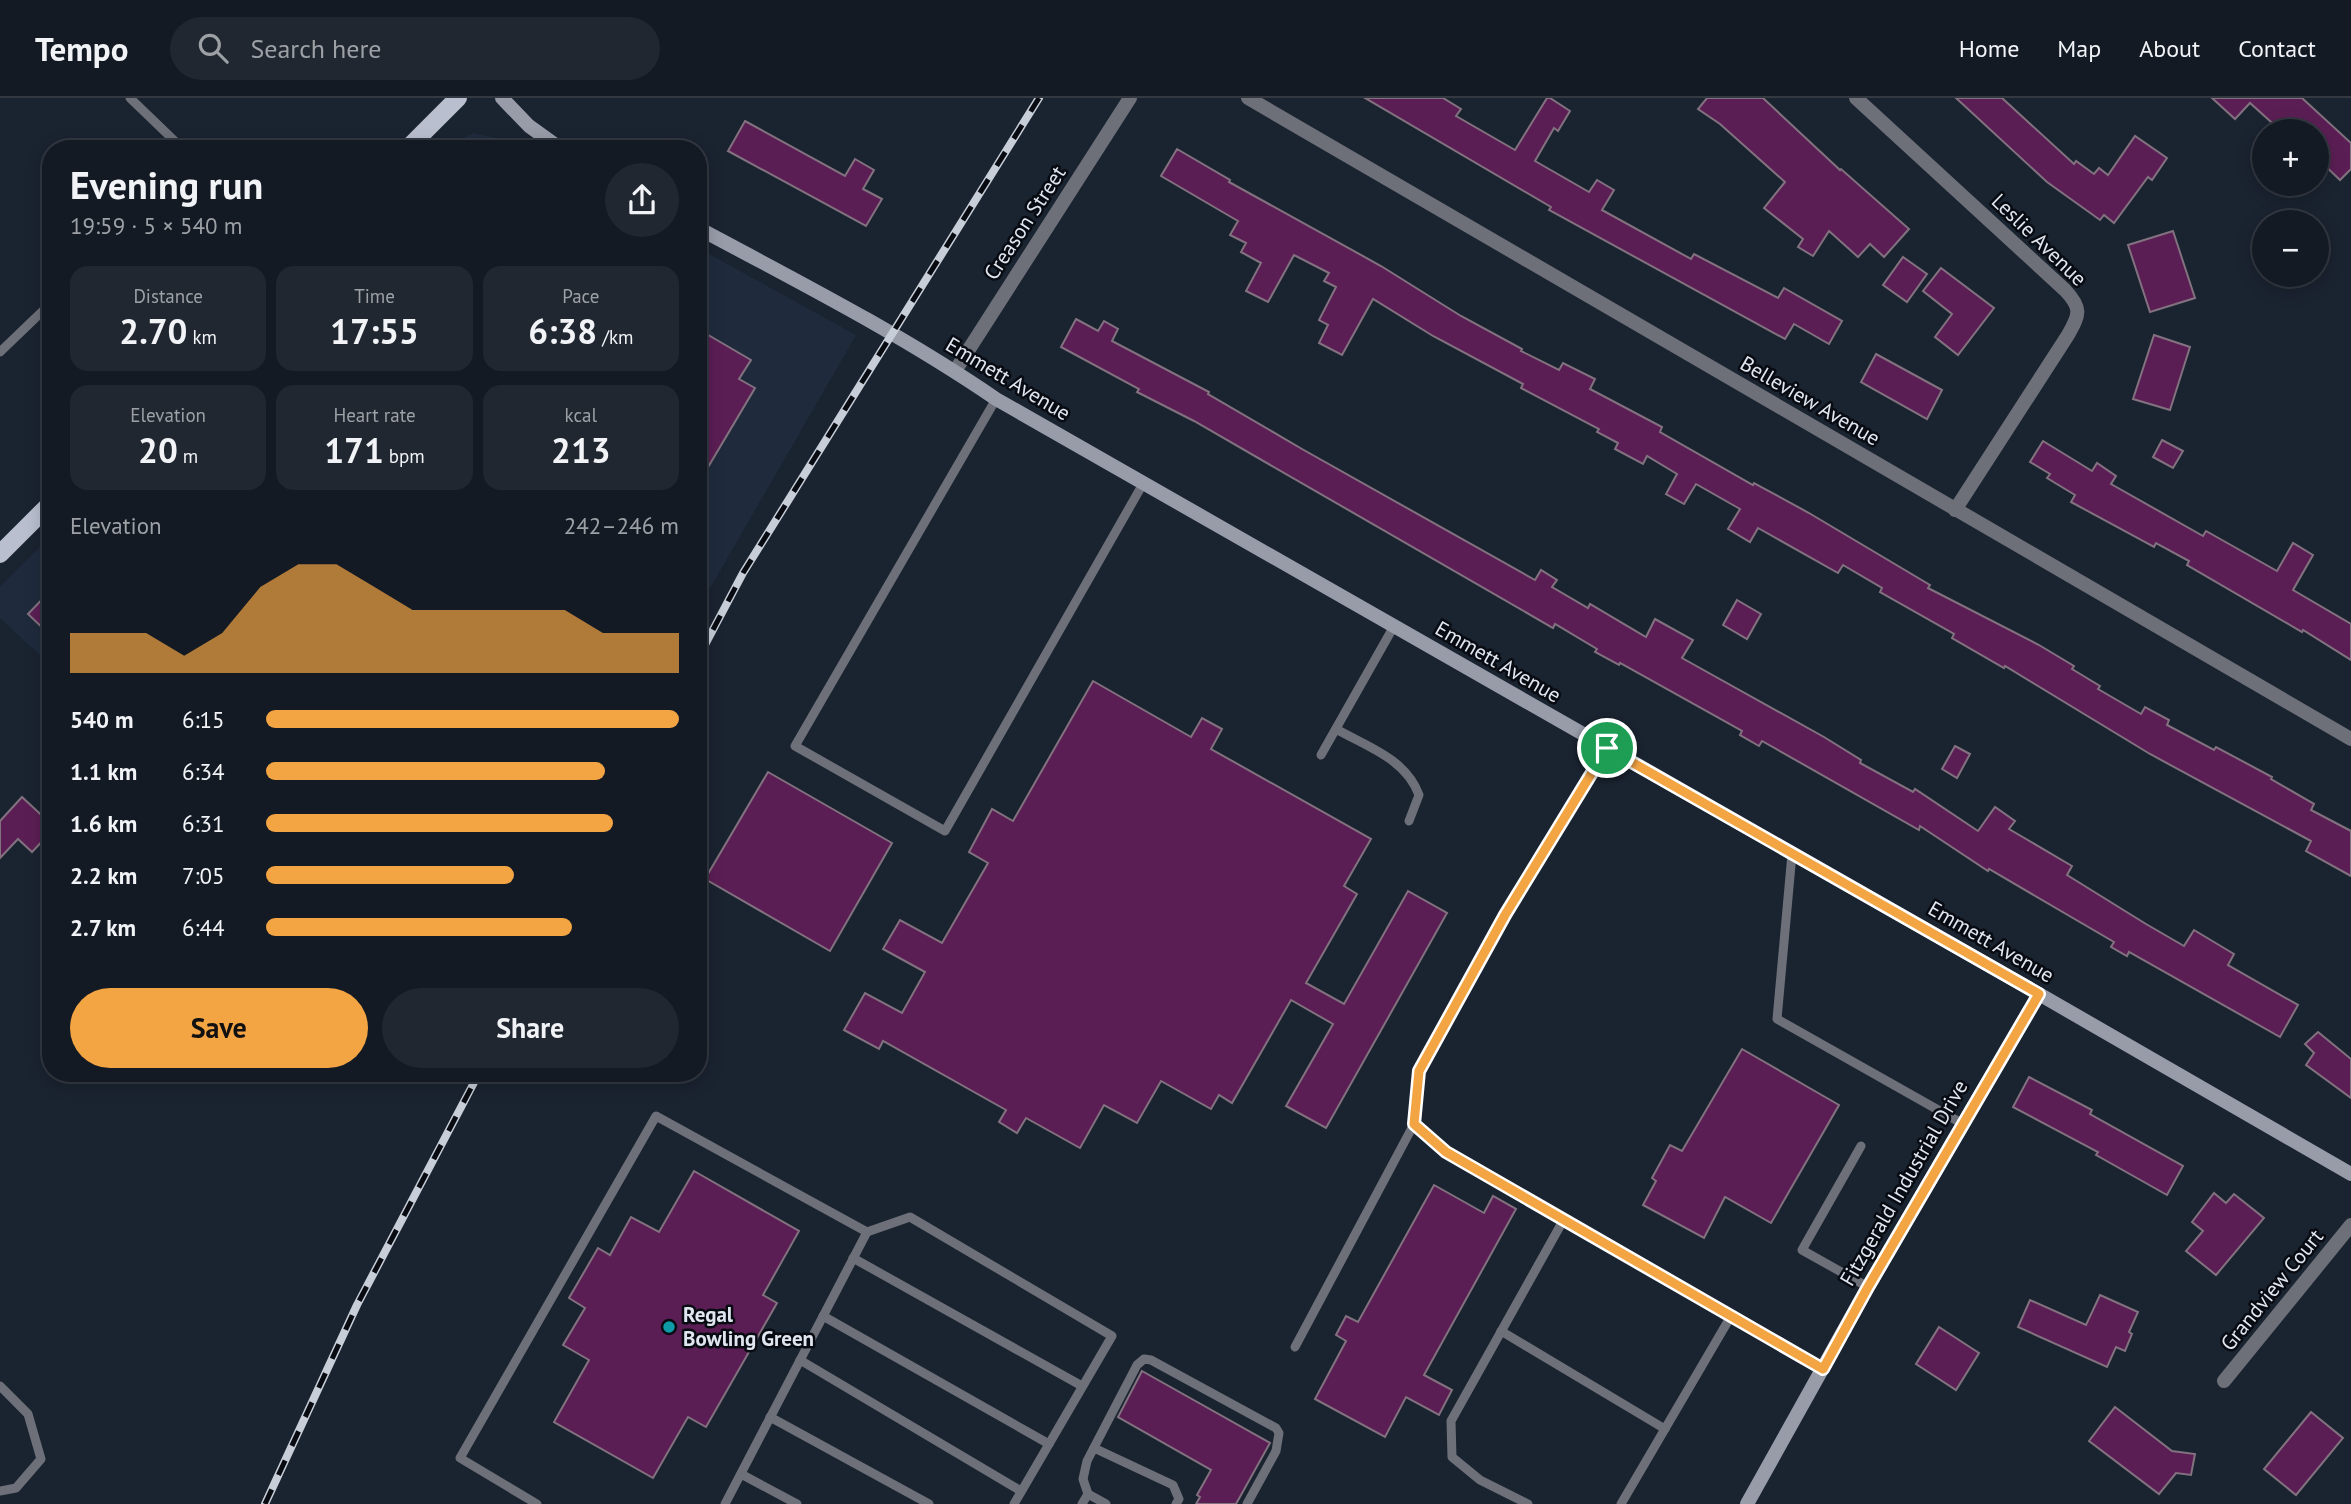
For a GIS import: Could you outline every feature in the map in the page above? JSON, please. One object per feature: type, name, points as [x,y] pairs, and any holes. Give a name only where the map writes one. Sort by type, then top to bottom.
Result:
[{"type":"main road","points":[[416,140],[458,98]]},
{"type":"main road","points":[[0,554],[42,512]]},
{"type":"street","points":[[502,98],[529,126],[548,140]]},
{"type":"street","name":"Creason Street","points":[[955,371],[1130,98]]},
{"type":"street","name":"Belleview Avenue","points":[[1248,98],[2351,739]]},
{"type":"street","name":"Leslie Avenue","points":[[1856,98],[2065,290],[2075,300],[2078,310],[2077,319],[2068,335],[1955,510]]},
{"type":"street","name":"Emmett Avenue","points":[[707,233],[876,325],[955,371],[996,399],[2351,1174]]},
{"type":"street","name":"Fitzgerald Industrial Drive","points":[[1746,1504],[1868,1287],[2039,994]]},
{"type":"street","name":"Grandview Court","points":[[2224,1381],[2351,1225]]},
{"type":"lane","points":[[130,98],[174,140]]},
{"type":"lane","points":[[0,352],[42,312]]},
{"type":"lane","points":[[996,399],[795,746],[945,831],[1144,482]]},
{"type":"lane","points":[[1321,755],[1394,626]]},
{"type":"lane","points":[[1336,729],[1401,765],[1414,780],[1419,795],[1409,821]]},
{"type":"lane","points":[[1295,1347],[1414,1124],[1419,1071],[1505,915],[1607,748]]},
{"type":"lane","points":[[1792,854],[1777,1019],[1963,1124]]},
{"type":"lane","points":[[537,1504],[460,1458],[656,1116],[867,1232]]},
{"type":"lane","points":[[1414,1124],[1446,1152],[1823,1369]]},
{"type":"lane","points":[[1861,1146],[1802,1250],[1868,1287]]},
{"type":"lane","points":[[725,1504],[867,1232],[910,1217],[1112,1336],[1014,1504]]},
{"type":"lane","points":[[1528,1504],[1480,1480],[1452,1457],[1451,1421],[1564,1219]]},
{"type":"lane","points":[[853,1258],[1082,1386]]},
{"type":"lane","points":[[823,1316],[1049,1444]]},
{"type":"lane","points":[[1622,1504],[1731,1316]]},
{"type":"lane","points":[[1501,1331],[1665,1429]]},
{"type":"lane","points":[[1107,1504],[1088,1494],[1083,1479],[1087,1461],[1137,1364],[1144,1359],[1158,1362],[1276,1428],[1279,1433],[1276,1451],[1247,1504]]},
{"type":"lane","points":[[800,1360],[1021,1491]]},
{"type":"lane","points":[[0,1386],[28,1414],[41,1459],[16,1488],[0,1491]]},
{"type":"lane","points":[[770,1417],[929,1504]]},
{"type":"lane","points":[[1094,1448],[1172,1485],[1179,1499],[1176,1504]]},
{"type":"lane","points":[[741,1474],[797,1504]]},
{"type":"lane","points":[[1082,1504],[1088,1494]]},
{"type":"shaded area","points":[[473,133],[500,140],[459,140]]},
{"type":"shaded area","points":[[707,253],[856,335],[707,593]]},
{"type":"shaded area","points":[[42,545],[42,657],[0,618],[0,587]]},
{"type":"building","points":[[1365,98],[1443,98],[1461,109],[1456,116],[1515,150],[1547,98],[1550,98],[1570,111],[1558,131],[1554,128],[1535,161],[1589,192],[1597,180],[1614,190],[1602,210],[1691,259],[1694,254],[1778,298],[1784,288],[1842,321],[1829,344],[1794,324],[1785,339],[1549,210],[1551,207]]},
{"type":"building","points":[[1707,98],[1763,98],[1840,170],[1909,229],[1884,257],[1870,244],[1858,257],[1829,231],[1813,256],[1798,247],[1803,239],[1764,208],[1785,182],[1720,124],[1698,109]]},
{"type":"building","points":[[1956,98],[2002,98],[2074,164],[2076,161],[2094,174],[2099,168],[2108,175],[2135,136],[2167,158],[2152,180],[2148,177],[2114,223],[2104,215],[2100,220],[2047,182]]},
{"type":"building","points":[[2212,98],[2302,98],[2325,119],[2268,119],[2250,103],[2235,119]]},
{"type":"building","points":[[745,121],[845,176],[855,159],[874,170],[863,189],[882,199],[866,226],[728,151]]},
{"type":"building","points":[[2329,123],[2351,143],[2351,169],[2340,180],[2329,169]]},
{"type":"building","points":[[1177,149],[1230,180],[1229,182],[1381,266],[1461,316],[1522,349],[1521,351],[1559,370],[1563,363],[1595,379],[1590,389],[1662,427],[1660,432],[1753,485],[1754,483],[1809,513],[1930,585],[1928,588],[2039,645],[2074,666],[2072,669],[2100,686],[2098,689],[2141,714],[2145,707],[2169,720],[2167,725],[2272,777],[2271,779],[2314,804],[2311,810],[2351,831],[2351,876],[2306,851],[2311,841],[2150,754],[2005,666],[2004,668],[1952,638],[1954,634],[1880,592],[1882,588],[1843,565],[1838,573],[1758,528],[1750,542],[1728,529],[1740,509],[1696,484],[1684,504],[1666,494],[1677,474],[1647,456],[1643,464],[1615,449],[1618,443],[1597,432],[1599,429],[1521,388],[1523,384],[1433,336],[1373,299],[1342,355],[1319,343],[1328,325],[1319,320],[1336,287],[1324,281],[1329,273],[1294,255],[1268,302],[1246,291],[1261,263],[1241,252],[1246,243],[1230,235],[1238,221],[1161,176]]},
{"type":"building","points":[[2173,231],[2195,298],[2150,312],[2128,245]]},
{"type":"building","points":[[1903,257],[1927,274],[1907,302],[1883,285]]},
{"type":"building","points":[[1941,268],[1994,308],[1958,355],[1935,337],[1952,314],[1923,291]]},
{"type":"building","points":[[1076,319],[1098,331],[1104,321],[1118,329],[1112,341],[1209,392],[1208,394],[1302,449],[1535,580],[1541,570],[1557,580],[1552,587],[1588,608],[1590,604],[1646,637],[1655,619],[1693,640],[1682,658],[1824,737],[1861,760],[1860,763],[1913,792],[1915,789],[1978,831],[1995,807],[2015,821],[2009,829],[2072,866],[2067,875],[2184,946],[2194,930],[2234,954],[2228,965],[2298,1005],[2280,1037],[2129,952],[2127,956],[2111,947],[2114,942],[1989,869],[1988,871],[1920,826],[1919,830],[1762,741],[1759,746],[1740,735],[1742,731],[1620,663],[1619,665],[1595,652],[1597,649],[1555,624],[1553,628],[1194,421],[1137,392],[1139,389],[1061,347]]},
{"type":"building","points":[[707,334],[751,360],[739,379],[755,388],[707,469]]},
{"type":"building","points":[[2154,335],[2190,347],[2170,410],[2133,399]]},
{"type":"building","points":[[1876,354],[1942,390],[1927,419],[1861,382]]},
{"type":"building","points":[[2162,440],[2183,451],[2173,468],[2153,457]]},
{"type":"building","points":[[2043,441],[2092,471],[2097,463],[2116,476],[2111,484],[2203,536],[2206,531],[2277,571],[2293,543],[2313,555],[2293,590],[2351,624],[2351,660],[2187,565],[2189,561],[2156,543],[2154,547],[2071,502],[2075,495],[2047,478],[2050,474],[2030,462]]},
{"type":"building","points":[[42,599],[42,627],[28,614]]},
{"type":"building","points":[[1737,600],[1761,614],[1747,639],[1723,625]]},
{"type":"building","points":[[1093,681],[1191,737],[1202,718],[1222,729],[1211,749],[1371,839],[1344,886],[1357,894],[1306,983],[1344,1004],[1408,891],[1447,913],[1326,1128],[1286,1106],[1333,1024],[1291,1000],[1232,1103],[1219,1095],[1211,1109],[1161,1081],[1137,1123],[1104,1105],[1080,1148],[1026,1118],[1017,1133],[999,1122],[1006,1110],[883,1041],[879,1049],[844,1030],[865,993],[902,1013],[925,972],[883,949],[900,920],[942,943],[988,863],[969,852],[992,809],[1013,821]]},
{"type":"building","points":[[1955,746],[1970,754],[1957,778],[1942,769]]},
{"type":"building","points":[[768,772],[892,843],[830,951],[707,880],[707,876]]},
{"type":"building","points":[[22,797],[42,816],[42,841],[32,852],[18,839],[0,858],[0,821]]},
{"type":"building","points":[[2318,1032],[2351,1059],[2351,1098],[2306,1065],[2314,1053],[2305,1044]]},
{"type":"building","points":[[1742,1049],[1839,1105],[1771,1223],[1725,1197],[1704,1238],[1643,1205],[1656,1181],[1652,1178],[1670,1145],[1682,1151]]},
{"type":"building","points":[[2029,1077],[2092,1110],[2090,1114],[2183,1166],[2167,1195],[2096,1155],[2098,1152],[2013,1107]]},
{"type":"building","name":"Regal Bowling Green","points":[[694,1171],[799,1231],[763,1295],[777,1303],[706,1427],[688,1417],[653,1478],[554,1422],[589,1360],[563,1345],[585,1308],[569,1298],[598,1248],[610,1255],[631,1217],[659,1232]]},
{"type":"building","points":[[1434,1185],[1484,1213],[1493,1196],[1516,1209],[1424,1375],[1452,1390],[1439,1415],[1406,1397],[1385,1437],[1315,1399],[1346,1341],[1336,1335],[1346,1316],[1358,1322]]},
{"type":"building","points":[[2214,1193],[2226,1203],[2234,1194],[2264,1218],[2216,1275],[2186,1251],[2203,1231],[2192,1222]]},
{"type":"building","points":[[2100,1295],[2138,1312],[2129,1332],[2132,1334],[2125,1351],[2116,1347],[2107,1367],[2018,1327],[2030,1300],[2086,1325]]},
{"type":"building","points":[[1939,1327],[1979,1353],[1956,1390],[1916,1364]]},
{"type":"building","points":[[1142,1371],[1270,1443],[1236,1504],[1196,1504],[1200,1497],[1197,1495],[1211,1470],[1118,1417]]},
{"type":"building","points":[[2115,1407],[2172,1451],[2195,1454],[2191,1475],[2176,1473],[2159,1494],[2089,1441]]},
{"type":"building","points":[[2311,1412],[2343,1438],[2296,1495],[2264,1469]]},
{"type":"railway","points":[[707,641],[743,573],[1039,98]]},
{"type":"railway","points":[[265,1504],[357,1305],[474,1082]]},
{"type":"place","name":"Regal Bowling Green","points":[[669,1327]]},
{"type":"route","points":[[1607,748],[2039,994],[1823,1369],[1446,1152],[1414,1124],[1419,1071],[1505,915],[1607,748]]}]
